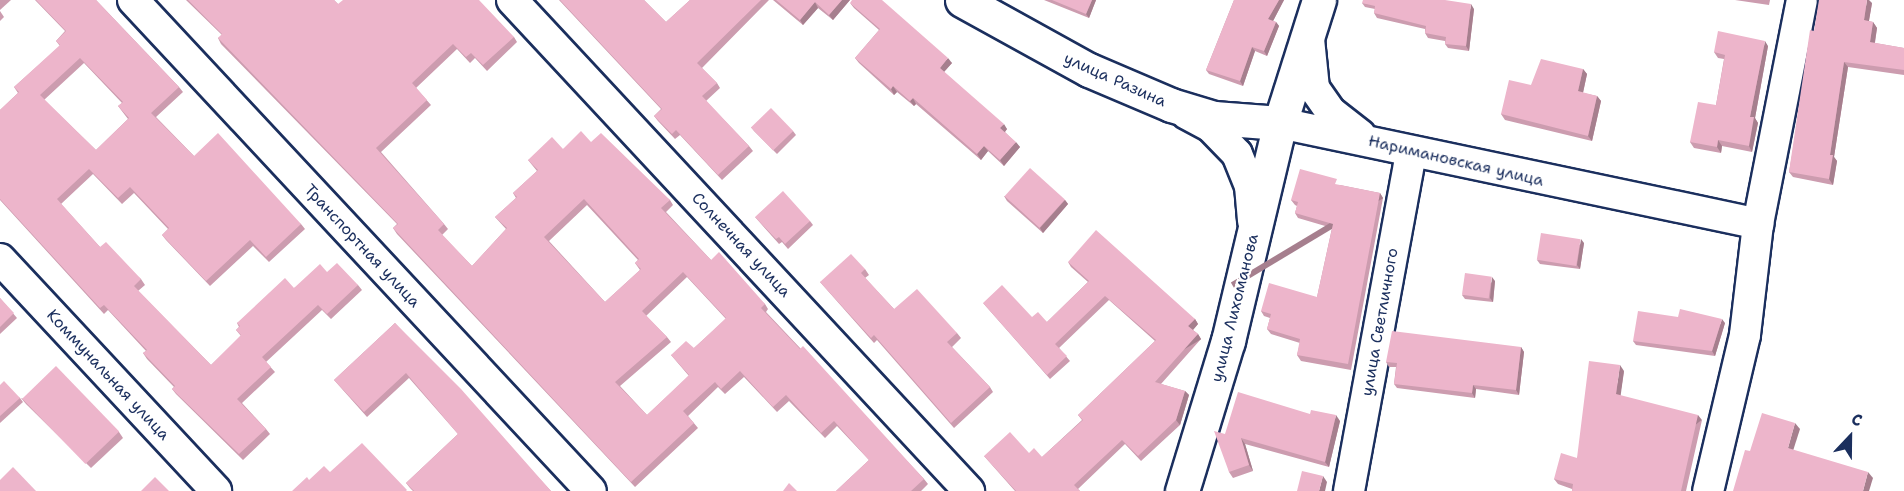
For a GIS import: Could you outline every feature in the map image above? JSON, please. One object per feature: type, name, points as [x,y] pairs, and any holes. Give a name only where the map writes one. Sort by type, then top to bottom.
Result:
[{"type":"street","name":"Транспортная улица","points":[[133,0],[591,491]]},
{"type":"street","name":"Солнечная улица","points":[[512,0],[969,491]]},
{"type":"street","name":"улица Разина","points":[[962,0],[1039,45],[1171,105],[1214,118],[1280,123]]},
{"type":"street","points":[[1708,491],[1744,335],[1758,224],[1802,0]]},
{"type":"street","points":[[1280,123],[1314,15]]},
{"type":"street","points":[[1314,15],[1308,63],[1314,88],[1342,122],[1376,144]]},
{"type":"street","points":[[1171,105],[1210,127],[1237,154],[1250,186],[1253,236]]},
{"type":"street","name":"Наримановская улица","points":[[1280,123],[1411,153],[1758,224]]},
{"type":"street","name":"улица Лихоманова","points":[[1182,491],[1213,395],[1280,123]]},
{"type":"street","name":"улица Светличного","points":[[1349,491],[1411,153]]},
{"type":"street","name":"Коммунальная улица","points":[[0,259],[216,491]]},
{"type":"building","points":[[36,0],[96,0],[179,87],[151,113],[194,156],[218,133],[301,224],[266,257],[250,240],[206,281],[162,235],[169,228],[130,187],[118,198],[89,169],[57,199],[100,247],[106,242],[141,279],[134,286],[211,365],[241,335],[236,330],[240,326],[237,323],[285,278],[294,288],[320,264],[327,272],[337,263],[358,285],[327,314],[318,305],[262,357],[271,367],[237,399],[266,429],[239,454],[172,389],[175,386],[143,353],[147,350],[104,305],[100,308],[0,199],[0,110],[19,92],[14,87],[60,45],[56,41],[66,31]],"holes":[[[80,58],[123,102],[118,106],[129,118],[96,150],[40,95]]]},
{"type":"building","points":[[188,0],[334,0],[338,4],[343,0],[479,0],[514,37],[483,65],[471,53],[466,57],[453,44],[412,83],[427,100],[376,148],[444,224],[438,230],[472,266],[507,228],[495,217],[517,197],[513,193],[538,170],[528,160],[552,137],[563,149],[581,131],[591,142],[601,133],[670,200],[661,208],[711,260],[719,252],[765,304],[761,308],[800,349],[803,346],[924,479],[911,491],[836,491],[869,460],[834,421],[821,433],[786,395],[773,407],[740,371],[721,389],[715,382],[683,411],[694,423],[631,482],[393,228],[398,224],[218,38],[222,34]],"holes":[[[584,199],[639,259],[635,263],[641,269],[605,302],[544,237]],[[683,272],[726,318],[694,348],[686,341],[671,355],[689,375],[647,415],[615,382],[667,337],[642,311]]]},
{"type":"building","points":[[560,0],[644,0],[666,22],[690,0],[761,0],[697,63],[717,83],[702,96],[749,146],[718,175],[676,130],[672,134],[654,116],[662,109]]},
{"type":"building","points":[[776,0],[842,0],[829,15],[815,2],[800,20]]},
{"type":"building","points":[[852,0],[882,0],[948,58],[940,68],[1004,124],[1000,128],[1016,142],[1000,160],[984,146],[977,154],[913,98],[910,101],[893,86],[891,89],[855,58],[880,29],[850,3]]},
{"type":"building","points":[[1052,0],[1092,0],[1086,14]]},
{"type":"building","points":[[1234,0],[1279,0],[1268,19],[1276,22],[1264,51],[1252,47],[1240,81],[1206,70]]},
{"type":"building","points":[[1363,0],[1445,0],[1471,4],[1466,46],[1445,44],[1446,37],[1425,33],[1426,26],[1374,13],[1375,6],[1362,3]]},
{"type":"building","points":[[1819,0],[1867,0],[1864,20],[1873,22],[1870,42],[1904,48],[1904,70],[1844,62],[1830,155],[1833,155],[1829,179],[1789,172],[1810,30],[1814,31]]},
{"type":"building","points":[[1718,31],[1765,41],[1750,117],[1754,117],[1749,146],[1718,140],[1717,147],[1690,142],[1698,102],[1716,105],[1725,55],[1714,52]]},
{"type":"building","points":[[1541,59],[1583,69],[1578,91],[1597,96],[1588,136],[1501,114],[1509,80],[1531,85]]},
{"type":"building","points":[[771,108],[793,131],[773,150],[751,127]]},
{"type":"building","points":[[1030,168],[1065,199],[1040,228],[1005,196]]},
{"type":"building","points":[[1300,169],[1337,179],[1335,184],[1380,193],[1348,364],[1297,355],[1300,339],[1267,329],[1271,314],[1261,311],[1269,283],[1317,297],[1333,224],[1295,213],[1298,202],[1291,200]]},
{"type":"building","points":[[783,191],[810,221],[785,244],[779,237],[776,239],[755,217]]},
{"type":"building","points":[[1096,230],[1195,319],[1188,326],[1198,334],[1155,382],[1185,391],[1176,420],[1138,456],[1122,440],[1074,485],[1080,491],[1016,491],[984,456],[1010,432],[1029,453],[1034,448],[1042,457],[1083,420],[1078,415],[1156,340],[1105,296],[1055,344],[1067,356],[1047,375],[983,303],[1002,285],[1032,317],[1038,312],[1047,322],[1089,281],[1068,262]]},
{"type":"building","points":[[1541,233],[1581,239],[1576,266],[1537,260]]},
{"type":"building","points":[[851,254],[865,269],[861,273],[894,309],[917,289],[957,333],[947,342],[990,387],[951,423],[874,335],[871,338],[820,282]]},
{"type":"building","points":[[1465,273],[1492,277],[1489,299],[1462,295]]},
{"type":"building","points":[[0,298],[14,313],[0,327]]},
{"type":"building","points":[[1680,309],[1722,319],[1712,351],[1633,341],[1638,311],[1678,317]]},
{"type":"building","points":[[395,323],[461,389],[551,491],[414,491],[406,483],[458,434],[406,373],[364,412],[334,380]]},
{"type":"building","points":[[1392,331],[1521,347],[1516,390],[1473,385],[1472,393],[1394,384],[1397,363],[1386,362]]},
{"type":"building","points":[[1589,361],[1620,365],[1616,394],[1698,415],[1681,491],[1572,491],[1573,484],[1554,479],[1561,453],[1577,458]]},
{"type":"building","points":[[56,366],[119,431],[85,464],[22,399]]},
{"type":"building","points":[[4,381],[20,398],[0,416],[0,385]]},
{"type":"building","points":[[1238,392],[1310,414],[1311,410],[1336,415],[1325,462],[1241,438],[1249,465],[1229,472],[1214,431],[1225,434]]},
{"type":"building","points":[[1762,413],[1795,423],[1788,448],[1868,472],[1863,491],[1733,491],[1745,450],[1750,451]]},
{"type":"building","points":[[362,443],[406,491],[292,491],[324,466],[330,472]]},
{"type":"building","points":[[13,467],[36,491],[0,491],[0,480]]},
{"type":"building","points":[[1302,471],[1323,476],[1319,491],[1297,491]]},
{"type":"building","points":[[155,477],[169,491],[141,491]]},
{"type":"building","points":[[789,483],[797,491],[783,491]]}]
